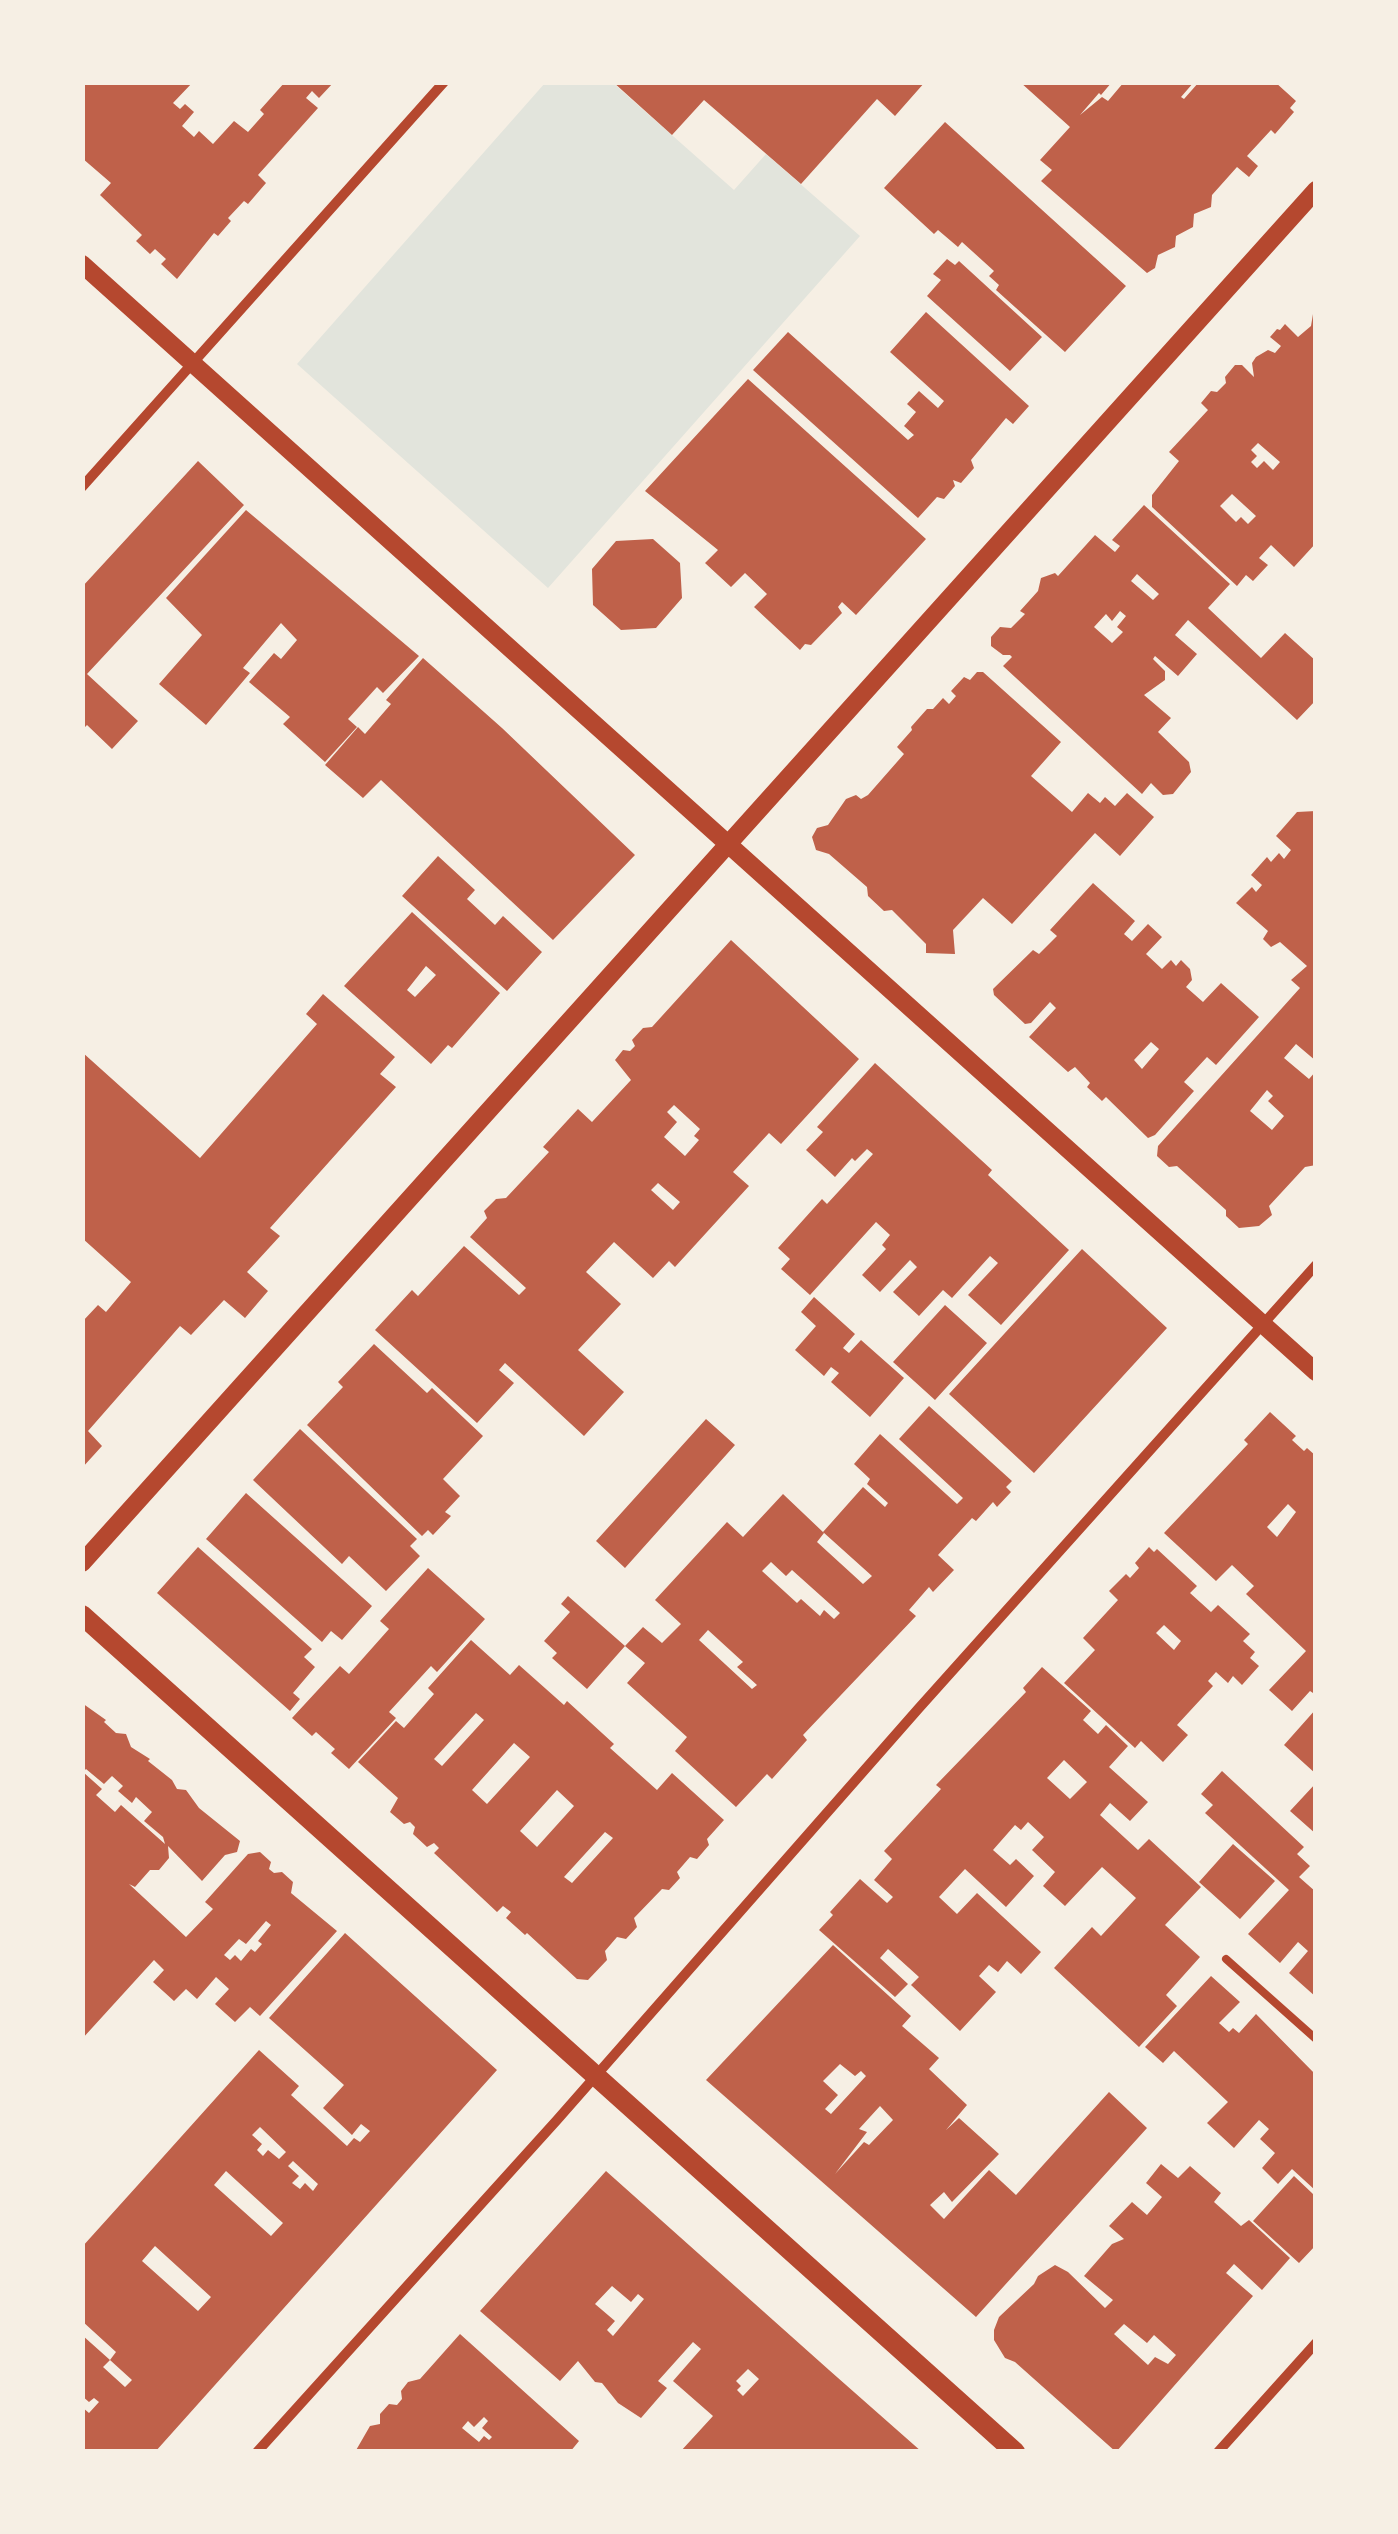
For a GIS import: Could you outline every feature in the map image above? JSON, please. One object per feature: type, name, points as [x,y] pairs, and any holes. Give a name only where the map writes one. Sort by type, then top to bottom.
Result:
[{"type":"main road","points":[[82,1616],[1015,2452]]},
{"type":"street","points":[[82,487],[444,82]]},
{"type":"street","points":[[82,1563],[1316,190]]},
{"type":"street","points":[[82,264],[1316,1372]]},
{"type":"street","points":[[257,2452],[1316,1266]]},
{"type":"street","points":[[1218,2452],[1316,2343]]},
{"type":"lane","points":[[1226,1959],[1316,2039]]},
{"type":"shaded area","points":[[545,83],[613,83],[734,190],[766,154],[860,236],[548,588],[297,364]]},
{"type":"building","points":[[82,82],[193,82],[173,103],[180,109],[185,104],[194,112],[182,126],[194,137],[199,131],[213,144],[234,121],[248,132],[264,114],[260,110],[285,82],[334,82],[319,98],[312,91],[306,98],[318,108],[258,175],[266,183],[248,204],[244,201],[228,218],[231,221],[218,236],[214,233],[177,279],[161,264],[166,259],[155,249],[150,254],[136,241],[142,235],[100,195],[111,183],[82,158]]},
{"type":"building","points":[[613,82],[925,82],[895,116],[877,99],[801,184],[704,100],[672,135]]},
{"type":"building","points":[[1020,82],[1112,82],[1080,115],[1102,97],[1108,101],[1124,82],[1194,82],[1181,97],[1184,99],[1199,82],[1275,82],[1296,101],[1290,108],[1294,112],[1275,134],[1271,130],[1247,156],[1258,166],[1249,177],[1237,167],[1212,195],[1211,207],[1194,214],[1193,227],[1176,236],[1175,247],[1158,255],[1155,268],[1147,273],[1041,181],[1052,170],[1040,160],[1070,127]]},
{"type":"building","points":[[945,122],[1126,286],[1065,352],[996,290],[999,285],[989,276],[994,271],[962,242],[958,247],[938,230],[934,234],[884,188]]},
{"type":"building","points":[[947,259],[955,265],[959,261],[1042,337],[1010,371],[927,296],[941,280],[933,274]]},
{"type":"building","points":[[926,312],[1029,406],[1013,424],[1006,418],[971,460],[974,468],[961,483],[953,480],[955,486],[944,499],[937,497],[918,518],[753,370],[788,332],[908,440],[914,435],[904,426],[916,412],[907,404],[919,391],[938,408],[944,401],[890,352]]},
{"type":"building","points":[[1313,314],[1316,543],[1294,567],[1271,545],[1259,558],[1268,565],[1253,581],[1246,575],[1237,586],[1152,507],[1152,495],[1179,461],[1169,452],[1208,410],[1201,403],[1211,391],[1217,392],[1226,383],[1225,377],[1235,365],[1242,365],[1254,377],[1252,363],[1256,357],[1268,350],[1275,353],[1281,346],[1270,337],[1277,329],[1285,324],[1298,337],[1311,326]],"holes":[[[1258,443],[1280,462],[1273,470],[1264,461],[1257,468],[1251,462],[1257,456],[1251,450]],[[1232,494],[1256,516],[1248,524],[1241,517],[1236,522],[1220,506]]]},
{"type":"building","points":[[748,379],[926,539],[856,615],[842,602],[838,607],[842,613],[811,645],[805,644],[800,650],[754,607],[767,594],[745,573],[731,587],[705,563],[718,550],[645,491]]},
{"type":"building","points":[[198,461],[244,505],[87,674],[138,721],[112,749],[87,725],[82,730],[82,587]]},
{"type":"building","points":[[1144,505],[1230,584],[1208,608],[1261,658],[1285,633],[1316,661],[1316,700],[1297,720],[1188,620],[1175,635],[1197,654],[1178,676],[1155,656],[1153,659],[1165,671],[1165,680],[1144,695],[1171,718],[1158,732],[1189,762],[1191,772],[1173,794],[1163,795],[1151,783],[1142,794],[1003,666],[1010,655],[991,646],[991,637],[1000,627],[1011,628],[1025,614],[1020,611],[1038,591],[1041,578],[1055,573],[1058,576],[1095,535],[1115,552],[1120,546],[1112,540]],"holes":[[[1137,574],[1159,594],[1153,600],[1131,581]],[[1120,611],[1126,616],[1117,627],[1123,632],[1112,643],[1094,627],[1106,614],[1112,621]]]},
{"type":"building","points":[[246,510],[419,656],[383,693],[377,687],[348,719],[357,727],[325,762],[283,724],[290,717],[249,682],[274,653],[281,659],[297,640],[281,623],[243,668],[250,673],[206,725],[159,684],[202,635],[166,598]]},
{"type":"building","points":[[653,539],[680,563],[682,598],[656,628],[621,630],[593,605],[592,569],[616,541]]},
{"type":"building","points":[[423,658],[635,855],[553,940],[381,780],[363,798],[325,765],[358,727],[365,734],[391,704],[386,700]]},
{"type":"building","points":[[977,672],[983,672],[1061,742],[1031,776],[1072,812],[1088,793],[1100,803],[1105,797],[1115,806],[1127,793],[1154,817],[1120,856],[1095,833],[1012,924],[983,898],[953,930],[955,954],[926,953],[926,944],[892,910],[884,911],[868,896],[867,887],[829,854],[816,850],[812,837],[817,828],[828,825],[846,799],[868,795],[904,754],[897,747],[911,727],[943,698],[949,704],[956,696],[951,691],[964,677],[970,680]]},
{"type":"building","points":[[1316,811],[1316,1061],[1296,1044],[1284,1058],[1309,1079],[1316,1071],[1316,1165],[1305,1167],[1269,1206],[1272,1215],[1259,1226],[1239,1228],[1226,1216],[1226,1210],[1177,1166],[1169,1167],[1157,1156],[1158,1146],[1300,988],[1291,980],[1307,966],[1280,942],[1271,947],[1263,939],[1268,931],[1236,903],[1252,887],[1256,892],[1262,885],[1251,875],[1267,857],[1271,862],[1279,853],[1284,859],[1291,850],[1276,836],[1297,812]],"holes":[[[1267,1090],[1273,1096],[1268,1101],[1284,1116],[1272,1130],[1250,1111]]]},
{"type":"building","points":[[438,856],[475,890],[467,899],[495,925],[503,916],[542,952],[507,991],[402,896]]},
{"type":"building","points":[[1093,883],[1135,921],[1124,934],[1132,941],[1148,924],[1162,937],[1146,954],[1162,969],[1171,960],[1176,966],[1181,960],[1190,969],[1192,980],[1186,987],[1203,1002],[1221,983],[1259,1017],[1216,1065],[1207,1057],[1184,1082],[1194,1091],[1155,1135],[1148,1138],[1106,1097],[1102,1101],[1087,1087],[1090,1083],[1075,1067],[1068,1072],[1029,1037],[1056,1008],[1050,1002],[1031,1023],[1025,1024],[994,995],[993,989],[1033,950],[1039,954],[1057,936],[1050,930]],"holes":[[[1151,1042],[1159,1049],[1142,1069],[1134,1060]]]},
{"type":"building","points":[[412,912],[500,993],[452,1048],[448,1045],[431,1064],[344,986]],"holes":[[[426,966],[436,975],[415,997],[407,990]]]},
{"type":"building","points":[[731,940],[859,1059],[781,1144],[769,1133],[733,1172],[749,1186],[675,1267],[669,1261],[653,1278],[614,1242],[586,1272],[621,1304],[578,1350],[624,1392],[584,1436],[505,1363],[499,1370],[514,1383],[477,1423],[375,1330],[412,1290],[418,1296],[464,1246],[519,1295],[526,1288],[470,1237],[487,1218],[484,1211],[496,1199],[506,1198],[549,1152],[543,1147],[578,1109],[592,1122],[631,1080],[615,1060],[623,1050],[630,1051],[635,1046],[632,1040],[643,1028],[652,1027]],"holes":[[[674,1105],[700,1129],[694,1136],[699,1140],[685,1156],[664,1137],[677,1122],[667,1112]],[[658,1183],[680,1202],[673,1210],[651,1190]]]},
{"type":"building","points":[[323,994],[395,1057],[380,1074],[396,1087],[270,1228],[280,1236],[247,1272],[268,1291],[245,1318],[224,1300],[191,1335],[180,1326],[88,1431],[102,1446],[82,1468],[82,1322],[98,1305],[106,1312],[131,1282],[82,1238],[82,1052],[200,1158],[317,1024],[306,1014]]},
{"type":"building","points":[[875,1063],[992,1170],[988,1175],[1069,1250],[1001,1325],[968,1295],[998,1263],[990,1256],[952,1298],[943,1290],[919,1316],[893,1292],[917,1267],[910,1260],[880,1292],[862,1275],[886,1249],[882,1245],[890,1235],[876,1222],[810,1295],[781,1269],[790,1259],[778,1248],[822,1199],[827,1204],[873,1154],[867,1149],[855,1161],[852,1158],[835,1177],[806,1150],[823,1132],[817,1127]]},
{"type":"building","points":[[1082,1249],[1167,1328],[1034,1473],[949,1394]]},
{"type":"building","points":[[814,1297],[855,1334],[843,1348],[849,1353],[861,1340],[904,1378],[870,1417],[831,1382],[839,1373],[831,1367],[824,1376],[795,1350],[816,1326],[801,1312]]},
{"type":"building","points":[[945,1305],[987,1343],[935,1400],[893,1362]]},
{"type":"building","points":[[374,1344],[427,1393],[432,1388],[483,1436],[443,1479],[460,1496],[445,1512],[451,1516],[433,1535],[428,1530],[422,1536],[307,1425],[343,1387],[338,1382]]},
{"type":"building","points":[[929,1406],[1012,1481],[1006,1487],[1011,1492],[997,1507],[993,1502],[976,1521],[972,1518],[938,1555],[954,1570],[933,1592],[929,1587],[909,1610],[916,1616],[803,1735],[807,1740],[772,1779],[767,1774],[736,1807],[675,1751],[687,1737],[627,1683],[645,1663],[625,1646],[643,1627],[662,1643],[681,1624],[655,1600],[727,1522],[743,1537],[783,1494],[824,1533],[817,1542],[863,1584],[872,1576],[823,1532],[863,1487],[885,1507],[888,1503],[867,1484],[870,1479],[854,1464],[880,1434],[957,1504],[963,1498],[899,1439]],"holes":[[[771,1562],[786,1576],[792,1570],[840,1613],[834,1619],[824,1610],[820,1616],[801,1599],[797,1603],[762,1571]],[[708,1630],[743,1662],[737,1667],[757,1685],[752,1689],[699,1640]]]},
{"type":"building","points":[[1270,1412],[1296,1436],[1292,1440],[1316,1456],[1316,1695],[1310,1691],[1292,1711],[1269,1690],[1306,1651],[1246,1594],[1254,1586],[1232,1565],[1216,1581],[1164,1533],[1248,1444],[1244,1440]],"holes":[[[1288,1504],[1296,1512],[1277,1537],[1267,1527]]]},
{"type":"building","points":[[706,1419],[735,1445],[625,1568],[596,1541]]},
{"type":"building","points":[[300,1429],[417,1539],[410,1546],[420,1556],[386,1591],[349,1556],[342,1564],[253,1480]]},
{"type":"building","points":[[246,1493],[372,1606],[342,1640],[331,1631],[322,1642],[206,1539]]},
{"type":"building","points":[[198,1547],[312,1649],[304,1657],[315,1667],[293,1693],[300,1699],[290,1711],[157,1593]]},
{"type":"building","points":[[1149,1547],[1154,1552],[1157,1549],[1197,1586],[1190,1593],[1211,1612],[1218,1605],[1250,1634],[1243,1641],[1255,1652],[1250,1658],[1259,1666],[1242,1685],[1233,1676],[1228,1683],[1216,1672],[1208,1681],[1213,1686],[1177,1725],[1188,1735],[1163,1762],[1141,1741],[1135,1748],[1064,1683],[1095,1650],[1083,1638],[1118,1600],[1109,1591],[1126,1574],[1130,1578],[1139,1568],[1135,1563]],"holes":[[[1164,1625],[1181,1641],[1174,1650],[1156,1633]]]},
{"type":"building","points":[[428,1568],[485,1619],[437,1672],[431,1666],[389,1712],[396,1718],[349,1769],[316,1732],[312,1736],[292,1718],[340,1666],[349,1674],[389,1629],[380,1621]]},
{"type":"building","points":[[568,1596],[625,1646],[587,1689],[552,1658],[557,1653],[544,1641],[570,1612],[561,1604]]},
{"type":"building","points":[[471,1640],[510,1675],[519,1665],[564,1705],[567,1701],[614,1744],[610,1748],[657,1790],[672,1773],[724,1820],[707,1839],[709,1845],[697,1859],[690,1857],[677,1872],[680,1878],[669,1890],[662,1889],[634,1918],[637,1927],[626,1939],[617,1937],[605,1951],[607,1960],[588,1980],[577,1979],[525,1935],[506,1918],[511,1912],[503,1906],[497,1912],[434,1853],[439,1848],[434,1843],[427,1847],[413,1834],[415,1827],[410,1822],[404,1824],[390,1812],[398,1798],[358,1762],[396,1721],[404,1728],[434,1694],[428,1688]],"holes":[[[476,1713],[484,1720],[442,1766],[434,1759]],[[514,1743],[530,1757],[487,1804],[472,1790]],[[557,1790],[574,1806],[537,1847],[520,1831]],[[605,1832],[613,1838],[572,1883],[564,1877]]]},
{"type":"building","points":[[1042,1667],[1091,1711],[1083,1720],[1098,1734],[1106,1725],[1128,1746],[1109,1767],[1148,1802],[1130,1821],[1110,1803],[1100,1815],[1138,1850],[1149,1839],[1201,1887],[1165,1925],[1200,1957],[1166,1995],[1177,2006],[1139,2047],[1054,1968],[1092,1927],[1101,1936],[1136,1898],[1102,1867],[1065,1906],[1043,1886],[1055,1872],[1032,1850],[1044,1837],[1028,1822],[1021,1830],[1015,1825],[993,1850],[1010,1865],[1016,1859],[1034,1876],[1006,1907],[965,1869],[939,1897],[957,1914],[977,1893],[1041,1952],[1021,1974],[1007,1961],[998,1972],[989,1965],[979,1976],[996,1992],[960,2031],[911,1985],[919,1977],[888,1949],[880,1958],[908,1984],[895,1997],[819,1930],[860,1879],[887,1903],[893,1897],[874,1880],[892,1859],[884,1851],[941,1789],[936,1785],[1026,1692],[1023,1688]],"holes":[[[1064,1760],[1087,1782],[1070,1799],[1047,1778]]]},
{"type":"building","points":[[82,1703],[106,1720],[116,1733],[126,1734],[131,1747],[150,1759],[177,1789],[186,1790],[199,1808],[240,1841],[237,1852],[225,1855],[202,1881],[168,1846],[169,1858],[159,1870],[150,1870],[135,1887],[129,1884],[186,1937],[213,1909],[205,1902],[248,1854],[260,1852],[271,1862],[269,1869],[282,1872],[293,1882],[291,1893],[337,1931],[260,2016],[250,2007],[235,2022],[215,2004],[229,1989],[216,1977],[197,1999],[186,1989],[174,2001],[153,1982],[164,1970],[154,1960],[82,2039]],"holes":[[[86,1769],[104,1784],[112,1776],[123,1786],[118,1791],[132,1803],[136,1797],[152,1812],[144,1821],[163,1837],[165,1844],[121,1805],[115,1812],[96,1795],[102,1789],[83,1772]],[[266,1921],[271,1925],[258,1941],[262,1944],[255,1952],[251,1949],[241,1961],[235,1955],[230,1960],[224,1955],[239,1939],[246,1944]]]},
{"type":"building","points":[[1316,1709],[1316,1774],[1284,1745]]},
{"type":"building","points":[[1222,1771],[1304,1847],[1297,1854],[1310,1866],[1299,1877],[1316,1892],[1316,1997],[1289,1973],[1308,1951],[1298,1942],[1280,1963],[1248,1934],[1289,1890],[1205,1813],[1213,1805],[1201,1794]]},
{"type":"building","points":[[1316,1783],[1316,1834],[1290,1811]]},
{"type":"building","points":[[1233,1844],[1275,1881],[1240,1919],[1199,1882]]},
{"type":"building","points":[[345,1933],[497,2070],[155,2452],[82,2452],[82,2407],[89,2413],[99,2402],[94,2398],[89,2402],[82,2396],[82,2335],[110,2360],[116,2352],[82,2321],[82,2247],[259,2050],[299,2086],[291,2095],[347,2146],[354,2138],[360,2142],[370,2131],[361,2124],[352,2135],[323,2108],[344,2085],[269,2018]],"holes":[[[260,2127],[286,2152],[279,2159],[268,2150],[263,2156],[257,2150],[262,2144],[252,2135]],[[293,2161],[318,2184],[313,2191],[305,2183],[300,2189],[292,2183],[299,2176],[288,2166]],[[226,2171],[283,2223],[271,2236],[214,2185]],[[155,2246],[211,2297],[198,2311],[142,2261]],[[110,2360],[132,2380],[125,2387],[103,2367]]]},
{"type":"building","points":[[833,1945],[911,2016],[902,2026],[939,2058],[929,2069],[967,2105],[946,2130],[959,2118],[999,2154],[952,2202],[944,2192],[930,2205],[944,2219],[989,2170],[1016,2195],[1109,2092],[1147,2128],[976,2317],[706,2080]],"holes":[[[840,2064],[855,2076],[861,2071],[866,2076],[831,2114],[825,2109],[838,2095],[823,2081]],[[880,2106],[893,2120],[869,2145],[864,2142],[835,2174],[867,2132],[859,2129]]]},
{"type":"building","points":[[1211,1976],[1240,2002],[1219,2023],[1229,2032],[1233,2028],[1239,2033],[1256,2014],[1316,2075],[1316,2245],[1299,2263],[1253,2221],[1294,2176],[1313,2194],[1315,2190],[1292,2169],[1278,2184],[1262,2168],[1275,2153],[1260,2139],[1269,2129],[1259,2120],[1234,2148],[1207,2123],[1228,2102],[1174,2051],[1163,2063],[1145,2047]]},
{"type":"building","points":[[1161,2164],[1178,2178],[1190,2166],[1221,2193],[1214,2202],[1241,2226],[1249,2220],[1290,2258],[1262,2290],[1234,2264],[1226,2273],[1253,2296],[1116,2452],[1015,2362],[1005,2358],[994,2340],[994,2330],[999,2317],[1038,2276],[1055,2265],[1068,2272],[1105,2308],[1113,2300],[1084,2276],[1112,2244],[1124,2239],[1109,2226],[1132,2202],[1147,2215],[1162,2197],[1146,2183]],"holes":[[[1124,2324],[1147,2343],[1154,2335],[1176,2355],[1168,2364],[1155,2357],[1148,2365],[1114,2334]]]},
{"type":"building","points":[[606,2171],[922,2452],[680,2452],[713,2416],[673,2381],[701,2349],[693,2342],[658,2381],[667,2388],[641,2418],[618,2403],[578,2361],[560,2381],[480,2311]],"holes":[[[612,2286],[631,2302],[638,2294],[644,2299],[613,2336],[607,2330],[615,2321],[595,2304]],[[748,2369],[759,2379],[743,2396],[736,2381]]]},
{"type":"building","points":[[460,2334],[579,2441],[570,2452],[355,2452],[370,2426],[380,2424],[380,2414],[389,2404],[397,2405],[402,2399],[401,2391],[408,2382],[420,2379]],"holes":[[[484,2417],[488,2421],[482,2428],[492,2437],[489,2440],[484,2436],[479,2442],[462,2428],[468,2421],[474,2427]]]}]
